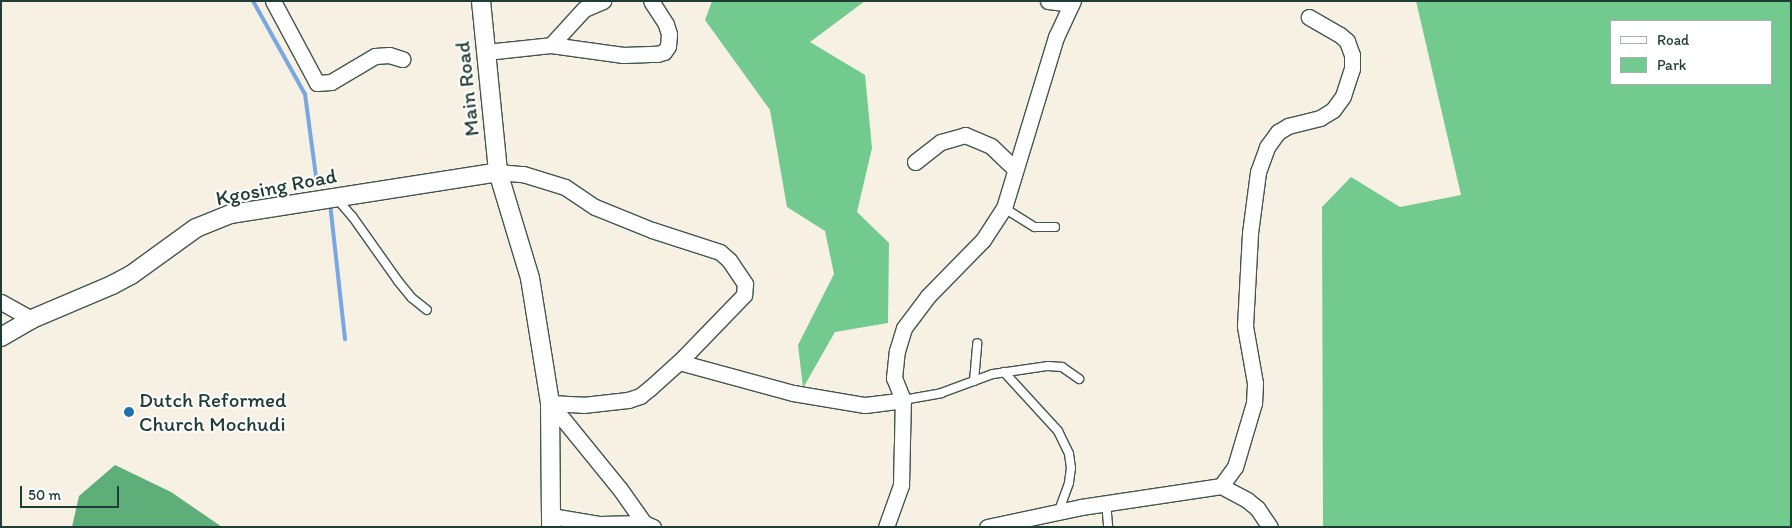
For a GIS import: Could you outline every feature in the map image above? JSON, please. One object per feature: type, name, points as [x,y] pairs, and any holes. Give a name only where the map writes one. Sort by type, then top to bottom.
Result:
[{"type":"street","points":[[273,1],[317,83],[331,82],[375,56],[389,55],[402,59]]},
{"type":"street","name":"Main Road","points":[[481,1],[498,172],[530,278],[550,403],[551,521]]},
{"type":"street","points":[[486,52],[551,45],[622,55],[664,52],[668,46],[669,34],[666,24],[651,1]]},
{"type":"street","points":[[886,527],[901,485],[903,400],[894,378],[904,328],[928,296],[984,240],[1004,208],[1056,37],[1072,3],[1048,1]]},
{"type":"street","points":[[551,45],[559,39],[576,16],[596,2]]},
{"type":"street","points":[[1221,486],[1235,467],[1254,403],[1256,383],[1245,326],[1250,233],[1258,172],[1267,147],[1278,132],[1288,126],[1320,118],[1333,110],[1343,96],[1352,69],[1352,55],[1347,41],[1309,16]]},
{"type":"street","points":[[915,162],[941,142],[966,135],[991,146],[1016,169]]},
{"type":"street","points":[[498,172],[524,174],[565,187],[595,207],[652,230],[720,252],[729,260],[745,284],[744,295],[679,362],[645,392],[628,400],[583,405],[550,403]]},
{"type":"street","name":"Kgosing Road","points":[[1,337],[32,318],[119,282],[196,228],[231,214],[498,172]]},
{"type":"street","points":[[1,302],[32,318]]},
{"type":"street","points":[[679,362],[794,393],[865,405],[903,400]]},
{"type":"street","points":[[550,403],[649,525]]},
{"type":"street","points":[[987,527],[1059,510],[1221,486],[1247,500],[1257,508],[1270,527]]},
{"type":"street","points":[[551,521],[649,525]]},
{"type":"lane","points":[[335,198],[352,216],[398,281],[412,298],[427,310]]},
{"type":"lane","points":[[1004,208],[1035,226],[1054,227]]},
{"type":"lane","points":[[974,381],[977,342]]},
{"type":"lane","points":[[903,400],[941,393],[1004,372],[1048,366],[1062,367],[1079,379]]},
{"type":"lane","points":[[1004,372],[1058,431],[1069,454],[1071,468],[1069,483],[1059,510]]},
{"type":"lane","points":[[1106,502],[1108,527]]},
{"type":"green space","points":[[712,1],[865,1],[810,42],[865,75],[872,148],[857,212],[889,243],[888,323],[835,332],[803,388],[798,345],[834,274],[825,231],[787,207],[770,110],[705,20]]},
{"type":"green space","points":[[1416,1],[1791,1],[1791,527],[1323,527],[1322,207],[1351,177],[1400,207],[1461,195]]},
{"type":"green space","points":[[115,465],[171,492],[222,527],[72,527],[79,496]]},
{"type":"waterway","points":[[253,1],[305,94],[316,176]]},
{"type":"waterway","points":[[330,203],[345,339]]},
{"type":"place","name":"Dutch Reformed Church Mochudi","points":[[129,412]]}]
